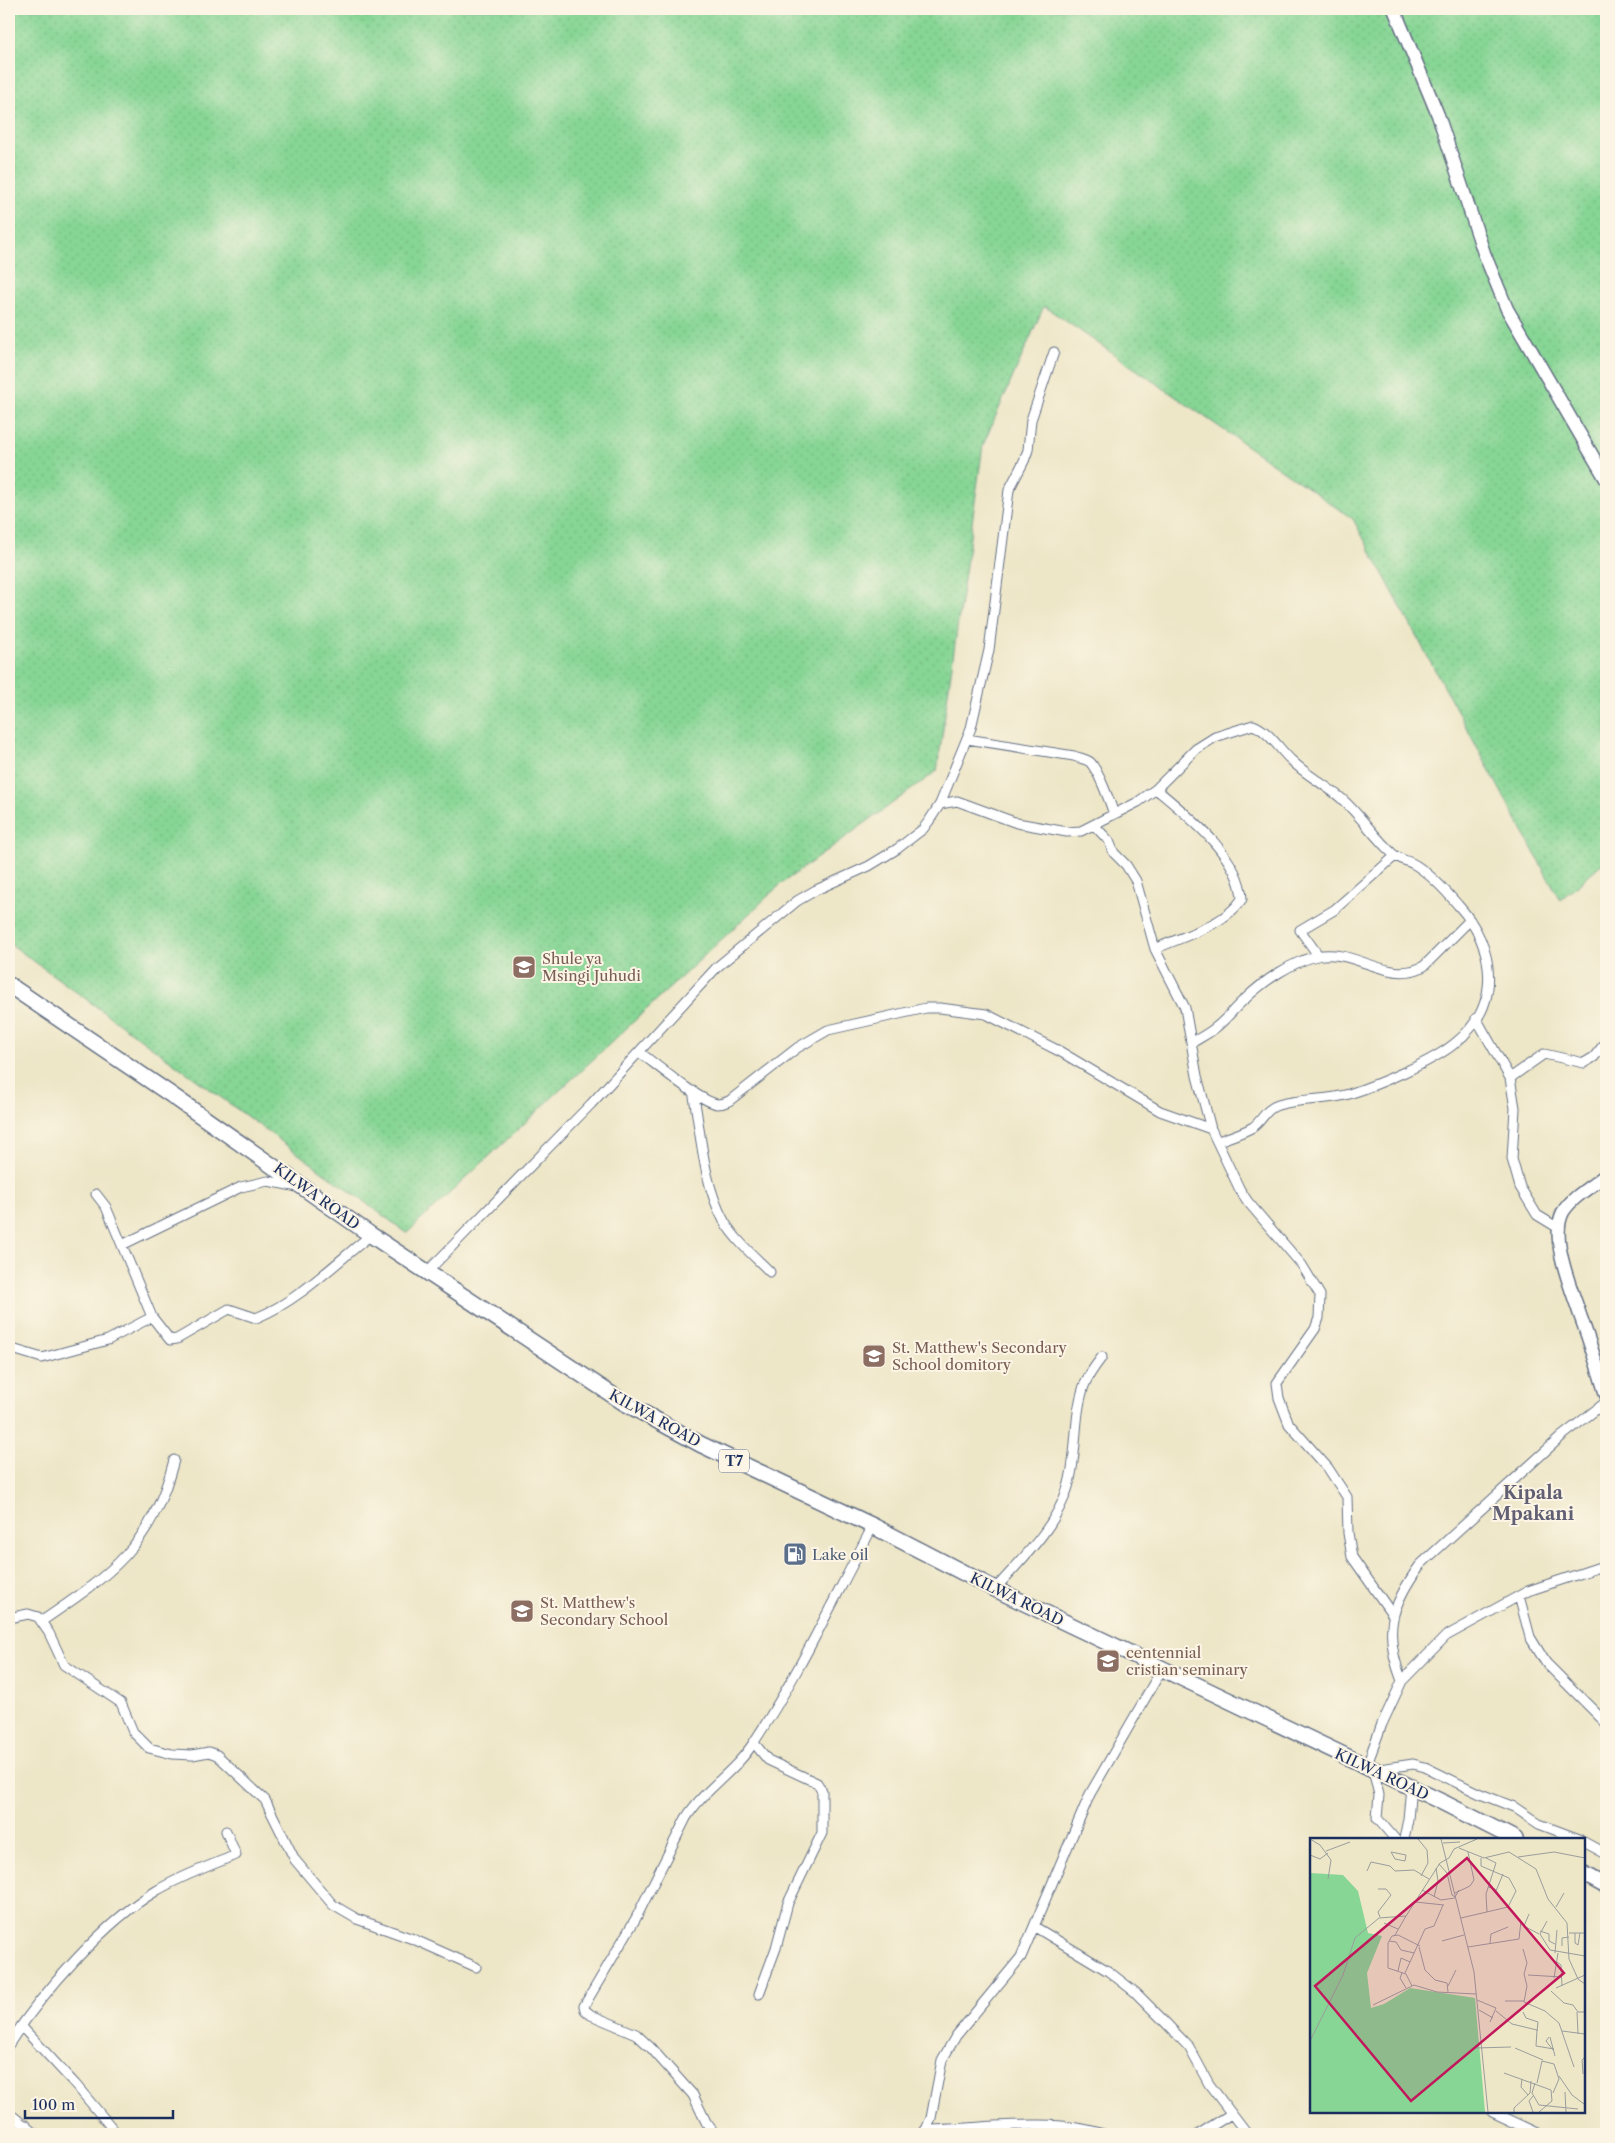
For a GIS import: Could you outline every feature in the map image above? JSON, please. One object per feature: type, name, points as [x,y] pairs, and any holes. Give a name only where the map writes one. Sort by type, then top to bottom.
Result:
[{"type":"highway","name":"KILWA ROAD","points":[[9,985],[308,1189],[371,1235],[623,1402],[758,1473],[874,1526],[995,1589],[1513,1838]]},
{"type":"highway","points":[[1585,1875],[1606,1886]]},
{"type":"main road","points":[[1394,9],[1438,115],[1484,253],[1508,309],[1606,479]]},
{"type":"main road","points":[[1606,1175],[1566,1208],[1561,1218],[1560,1229],[1561,1252],[1566,1277],[1606,1395]]},
{"type":"street","points":[[426,1272],[591,1104],[717,967],[759,931],[807,894],[869,866],[897,849],[923,829],[940,804],[971,728],[989,650],[1009,490],[1024,461],[1030,420],[1054,352]]},
{"type":"street","points":[[940,804],[957,801],[1017,823],[1067,832],[1081,831],[1156,789],[1196,749],[1215,737],[1253,724],[1271,738],[1293,762],[1342,798],[1395,856],[1416,865],[1429,875],[1470,920],[1485,949],[1490,976],[1483,1007],[1456,1043],[1415,1066],[1348,1094],[1278,1105],[1266,1111],[1253,1127],[1218,1141]]},
{"type":"street","points":[[967,739],[1086,760],[1092,765],[1109,798],[1114,814]]},
{"type":"street","points":[[1155,949],[1219,920],[1237,907],[1242,899],[1240,882],[1229,862],[1189,818],[1156,789]]},
{"type":"street","points":[[1094,825],[1109,841],[1114,853],[1126,864],[1136,882],[1155,949],[1185,1008],[1197,1076],[1211,1129],[1248,1202],[1302,1265],[1320,1295],[1319,1318],[1315,1329],[1277,1383],[1279,1398],[1289,1424],[1328,1468],[1347,1497],[1348,1533],[1352,1558],[1392,1614]]},
{"type":"street","points":[[1318,955],[1300,930],[1334,910],[1395,856]]},
{"type":"street","points":[[1192,1043],[1214,1029],[1260,986],[1294,965],[1318,955],[1344,956],[1393,972],[1414,972],[1424,966],[1470,920]]},
{"type":"street","points":[[639,1052],[693,1091],[717,1104],[722,1104],[729,1101],[797,1048],[828,1030],[926,1008],[958,1009],[986,1014],[1061,1052],[1160,1110],[1211,1129]]},
{"type":"street","points":[[1476,1018],[1510,1078],[1514,1096],[1512,1159],[1520,1187],[1537,1215],[1560,1229]]},
{"type":"street","points":[[1510,1078],[1524,1066],[1544,1054],[1584,1063],[1594,1057],[1606,1042]]},
{"type":"street","points":[[693,1091],[715,1203],[739,1242],[770,1272]]},
{"type":"street","points":[[122,1245],[251,1184],[268,1181],[308,1189]]},
{"type":"street","points":[[96,1194],[106,1207],[152,1317],[167,1340],[173,1340],[229,1309],[256,1318],[282,1305],[313,1284],[330,1267],[371,1235]]},
{"type":"street","points":[[9,1348],[42,1358],[108,1340],[152,1317]]},
{"type":"street","points":[[995,1589],[1029,1551],[1057,1511],[1068,1488],[1078,1408],[1084,1385],[1102,1357]]},
{"type":"street","points":[[1402,1681],[1394,1662],[1391,1641],[1392,1614],[1409,1580],[1427,1556],[1562,1436],[1606,1402]]},
{"type":"street","points":[[42,1621],[105,1576],[126,1555],[152,1520],[160,1505],[174,1460]]},
{"type":"street","points":[[715,2134],[706,2122],[693,2095],[651,2048],[636,2034],[591,2015],[584,2007],[636,1918],[694,1804],[754,1744],[874,1526]]},
{"type":"street","points":[[1394,1838],[1377,1818],[1379,1795],[1369,1769],[1382,1724],[1402,1681],[1446,1636],[1519,1596],[1606,1565]]},
{"type":"street","points":[[1519,1596],[1530,1637],[1546,1663],[1605,1720]]},
{"type":"street","points":[[9,1618],[32,1614],[42,1621],[64,1665],[121,1703],[133,1732],[149,1748],[172,1754],[216,1754],[265,1800],[295,1860],[334,1905],[357,1919],[413,1939],[476,1967]]},
{"type":"street","points":[[1104,2134],[1079,2127],[1056,2125],[925,2132],[931,2118],[942,2060],[956,2036],[1021,1957],[1090,1794],[1162,1669]]},
{"type":"street","points":[[754,1744],[768,1760],[817,1783],[822,1789],[824,1806],[822,1833],[788,1903],[776,1948],[759,1994]]},
{"type":"street","points":[[1369,1769],[1413,1764],[1425,1767],[1478,1793],[1514,1807],[1539,1824],[1576,1838]]},
{"type":"street","points":[[1404,1838],[1408,1819],[1410,1787]]},
{"type":"street","points":[[9,2044],[31,2010],[75,1962],[133,1907],[184,1876],[236,1855],[226,1831]]},
{"type":"street","points":[[1585,1843],[1606,1854]]},
{"type":"street","points":[[1035,1927],[1108,1971],[1134,1992],[1188,2047],[1210,2084],[1247,2134]]},
{"type":"street","points":[[21,2026],[118,2134]]},
{"type":"street","points":[[9,2113],[35,2134]]},
{"type":"street","points":[[1494,2113],[1539,2134]]},
{"type":"street","points":[[1199,2134],[1231,2114]]},
{"type":"street","points":[[19,2134],[26,2125]]},
{"type":"green space","points":[[9,9],[1606,9],[1606,860],[1560,900],[1353,519],[1044,306],[983,445],[937,771],[781,884],[407,1233],[9,943]]},
{"type":"place","name":"Shule ya Msingi Juhudi","points":[[524,967]]},
{"type":"place","name":"St. Matthew's Secondary School domitory","points":[[874,1356]]},
{"type":"place","name":"Lake oil","points":[[795,1554]]},
{"type":"place","name":"St. Matthew's Secondary School","points":[[522,1611]]},
{"type":"place","name":"centennial cristian seminary","points":[[1108,1661]]},
{"type":"district","name":"Kipala Mpakani","points":[[1533,1504]]}]
